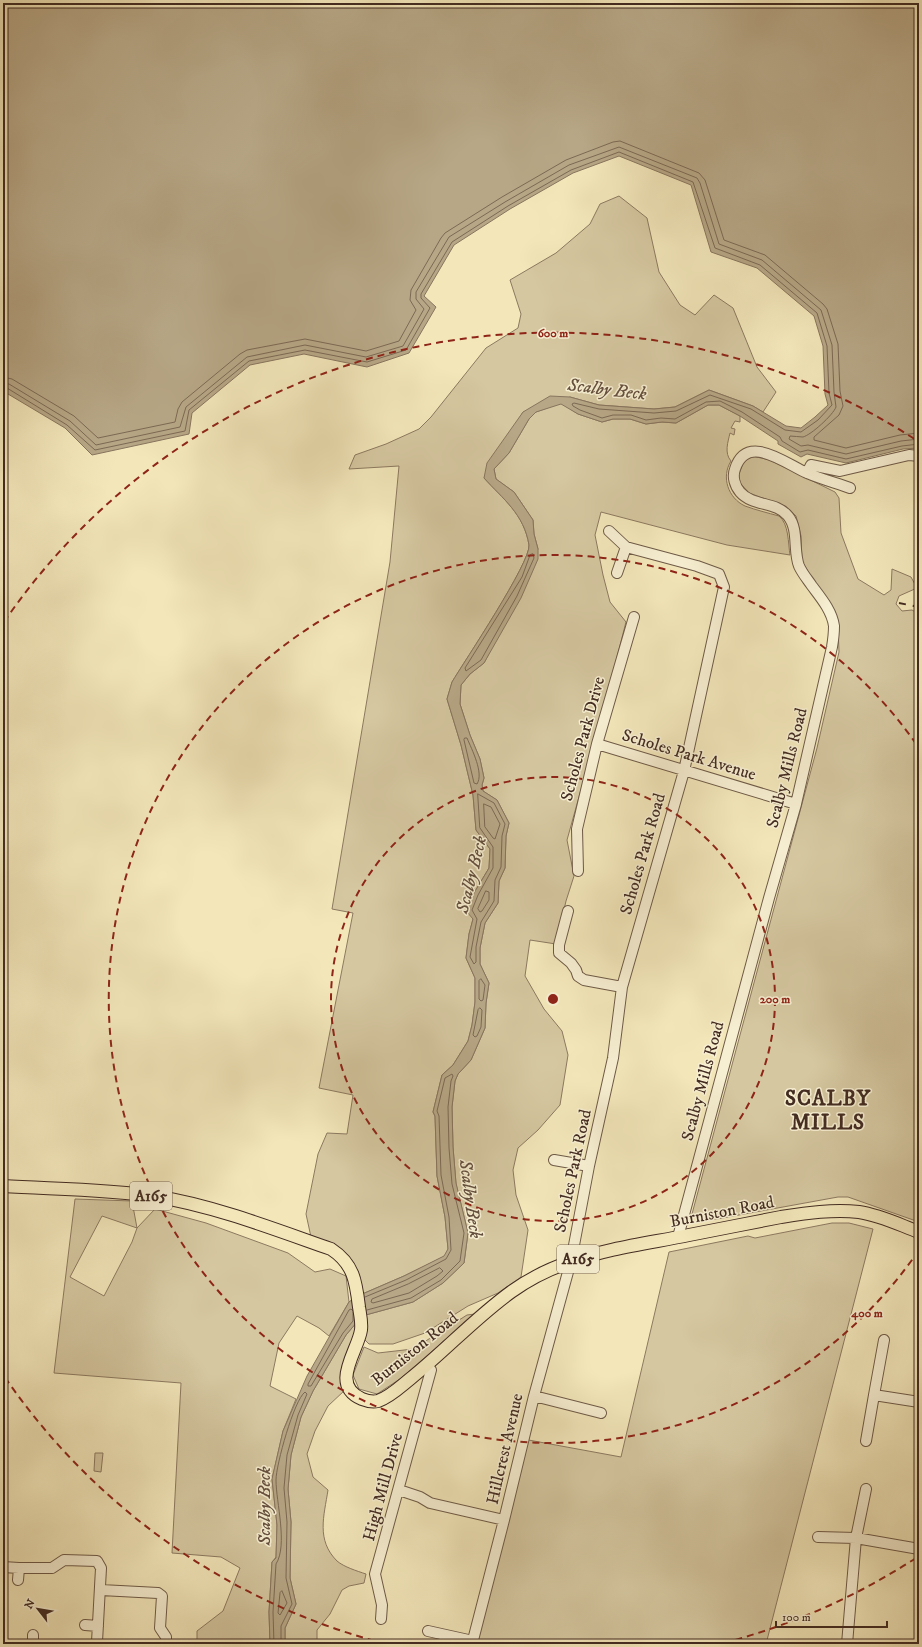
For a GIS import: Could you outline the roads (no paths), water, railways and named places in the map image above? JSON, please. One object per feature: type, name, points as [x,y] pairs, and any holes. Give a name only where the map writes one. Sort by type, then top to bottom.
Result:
[{"type":"main road","name":"Burniston Road","points":[[3,1186],[110,1191],[155,1196],[252,1222],[332,1249],[340,1255],[352,1270],[356,1286],[361,1322],[359,1339],[347,1371],[346,1380],[348,1386],[357,1397],[370,1402],[378,1401],[388,1396],[427,1365],[511,1292],[544,1272],[571,1261],[678,1237],[820,1211],[859,1212],[876,1216],[919,1232]]},
{"type":"street","name":"Scalby Mills Road","points":[[678,1237],[769,898],[796,804],[832,648],[834,627],[831,615],[799,568],[792,522],[782,510],[745,497],[734,480],[734,471],[743,456],[758,451],[771,454],[807,473],[850,488]]},
{"type":"street","points":[[807,473],[811,465],[840,471],[910,455],[919,456]]},
{"type":"street","name":"Scholes Park Road","points":[[571,1261],[589,1166],[613,1058],[622,988],[684,771],[724,587],[719,574],[697,566],[626,547],[609,531]]},
{"type":"street","points":[[617,573],[626,547]]},
{"type":"street","name":"Scholes Park Drive","points":[[578,871],[577,829],[597,744],[634,616]]},
{"type":"street","name":"Scholes Park Avenue","points":[[597,744],[796,804]]},
{"type":"street","points":[[568,911],[559,945],[559,953],[571,963],[578,976],[584,980],[622,988]]},
{"type":"street","points":[[554,1160],[589,1166]]},
{"type":"street","name":"Hillcrest Avenue","points":[[473,1642],[534,1396],[571,1261]]},
{"type":"street","points":[[866,1441],[884,1340]]},
{"type":"street","name":"High Mill Drive","points":[[381,1619],[382,1605],[375,1574],[431,1370],[427,1365]]},
{"type":"street","points":[[874,1395],[919,1402]]},
{"type":"street","points":[[534,1396],[601,1413]]},
{"type":"street","points":[[847,1644],[856,1538],[866,1489]]},
{"type":"street","points":[[399,1490],[420,1496],[430,1503],[504,1520]]},
{"type":"street","points":[[818,1537],[856,1538],[919,1549]]},
{"type":"street","points":[[3,1567],[52,1568],[64,1560],[97,1561],[101,1568],[97,1642]]},
{"type":"street","points":[[18,1580],[19,1568]]},
{"type":"street","points":[[101,1590],[156,1592],[160,1594],[162,1596],[160,1628],[166,1637],[166,1644]]},
{"type":"street","points":[[85,1625],[98,1626]]},
{"type":"street","points":[[428,1631],[473,1642]]},
{"type":"water","points":[[3,3],[919,3],[919,448],[903,449],[846,463],[807,454],[801,457],[778,444],[778,441],[740,416],[719,405],[708,405],[676,423],[662,422],[646,424],[630,419],[613,419],[602,422],[578,414],[561,404],[536,412],[529,419],[509,453],[494,469],[496,479],[514,492],[533,520],[534,534],[538,549],[538,559],[521,598],[484,663],[470,674],[461,685],[460,704],[480,759],[484,778],[482,785],[483,791],[497,800],[509,823],[506,836],[505,868],[499,881],[498,903],[485,923],[480,948],[480,964],[489,983],[486,1003],[485,1028],[471,1060],[458,1074],[455,1081],[452,1107],[456,1183],[468,1233],[464,1263],[443,1283],[413,1302],[362,1316],[360,1295],[404,1276],[444,1256],[448,1249],[445,1217],[437,1176],[435,1116],[433,1112],[442,1075],[453,1065],[468,1041],[472,1025],[475,1002],[475,978],[466,958],[469,934],[473,919],[467,912],[474,893],[489,868],[490,849],[476,830],[473,795],[461,745],[447,699],[452,682],[520,571],[527,555],[529,545],[523,524],[518,516],[484,478],[487,463],[523,412],[550,396],[570,397],[599,405],[654,409],[675,407],[709,390],[753,406],[786,426],[801,428],[828,405],[825,394],[823,346],[814,316],[757,268],[711,252],[691,185],[619,156],[573,173],[510,209],[454,245],[424,296],[436,307],[409,353],[367,367],[304,354],[250,365],[192,413],[189,434],[92,455],[65,428],[3,391]]},
{"type":"water","points":[[354,1298],[357,1322],[346,1335],[313,1391],[301,1417],[291,1455],[288,1489],[291,1522],[290,1578],[296,1604],[285,1628],[285,1644],[270,1644],[269,1612],[272,1562],[276,1558],[277,1525],[272,1479],[283,1431],[307,1376],[349,1302]]},
{"type":"railway","points":[[899,603],[919,607]]},
{"type":"district","name":"SCALBY MILLS","points":[[828,1111]]},
{"type":"water label","name":"Scalby Beck","points":[[607,390]]},
{"type":"water label","name":"Scalby Beck","points":[[472,875]]},
{"type":"water label","name":"Scalby Beck","points":[[470,1199]]},
{"type":"water label","name":"Scalby Beck","points":[[265,1506]]}]
